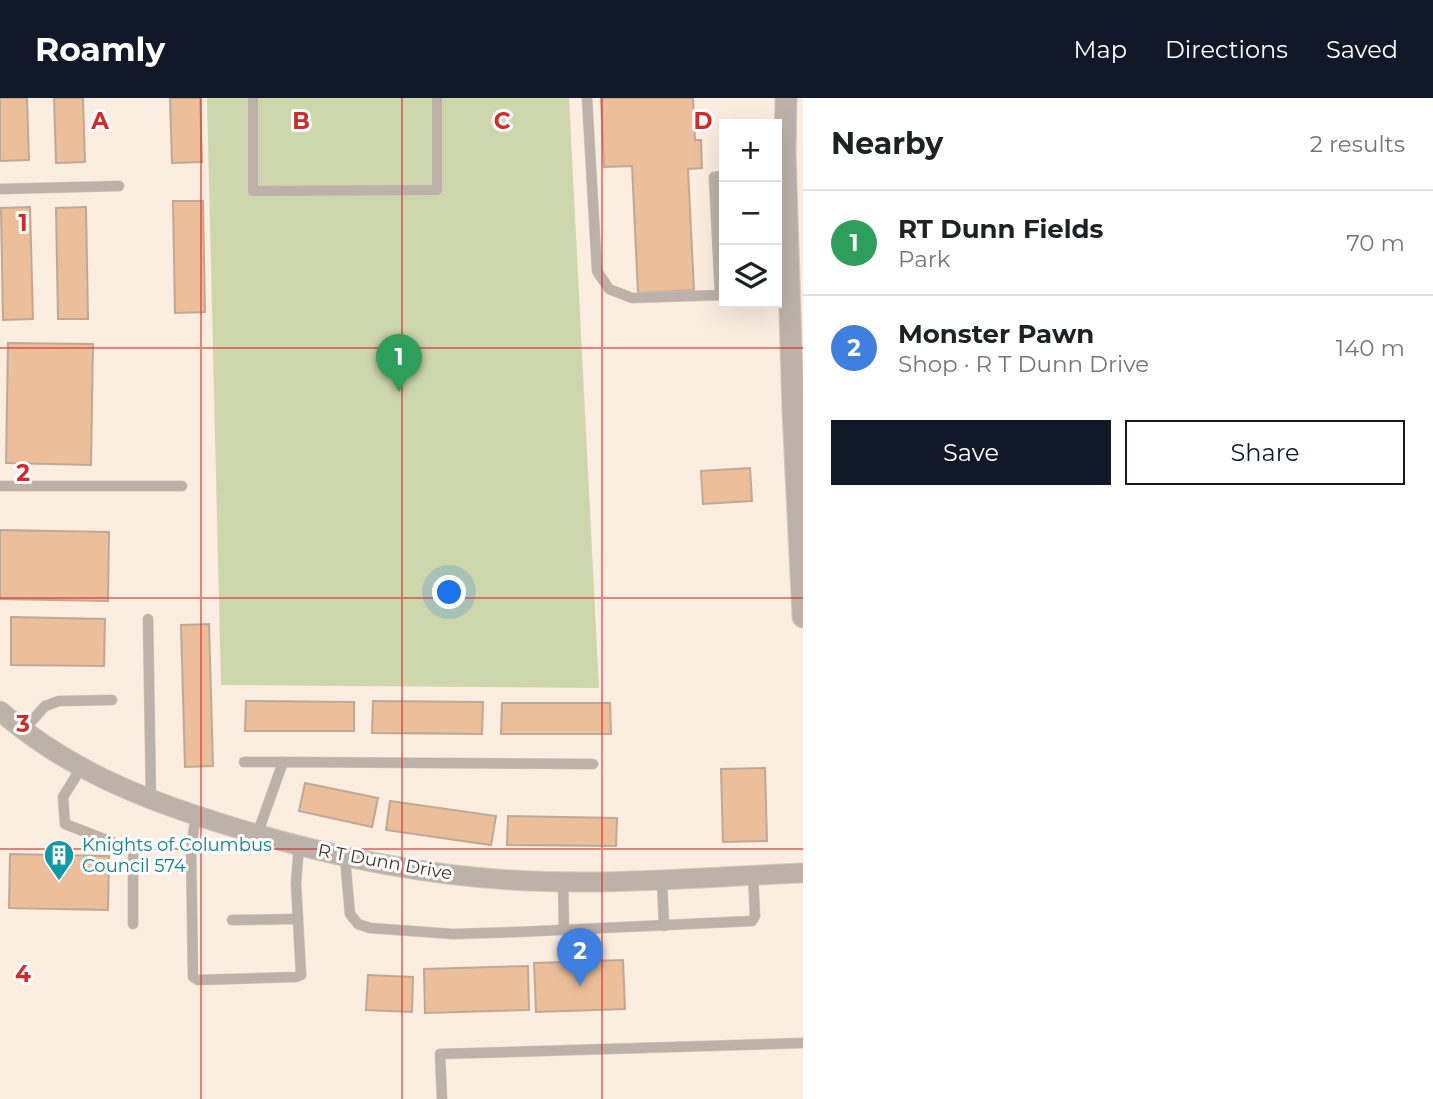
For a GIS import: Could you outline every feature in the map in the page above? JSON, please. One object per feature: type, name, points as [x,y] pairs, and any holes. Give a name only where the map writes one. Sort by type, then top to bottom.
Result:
[{"type":"street","points":[[786,98],[788,180],[783,296],[798,412],[803,617]]},
{"type":"street","name":"R T Dunn Drive","points":[[0,711],[23,731],[81,768],[151,801],[257,835],[345,859],[422,871],[511,880],[662,879],[803,873]]},
{"type":"lane","points":[[253,98],[253,191],[437,190],[437,98]]},
{"type":"lane","points":[[587,98],[597,271],[609,289],[632,298],[719,295]]},
{"type":"lane","points":[[719,176],[714,177],[719,251]]},
{"type":"lane","points":[[0,189],[120,186]]},
{"type":"lane","points":[[0,486],[183,486]]},
{"type":"lane","points":[[148,619],[151,801]]},
{"type":"lane","points":[[23,731],[45,706],[59,701],[112,700]]},
{"type":"lane","points":[[244,762],[593,764]]},
{"type":"lane","points":[[257,835],[282,762]]},
{"type":"lane","points":[[81,768],[62,797],[65,824],[133,850],[133,924]]},
{"type":"lane","points":[[196,816],[191,849],[194,979],[301,975],[296,883],[299,846]]},
{"type":"lane","points":[[345,859],[352,920],[369,928],[453,934],[752,920],[755,916],[753,875]]},
{"type":"lane","points":[[662,879],[664,926]]},
{"type":"lane","points":[[563,881],[564,930]]},
{"type":"lane","points":[[232,920],[298,919]]},
{"type":"lane","points":[[442,1099],[440,1054],[803,1044]]},
{"type":"green space","points":[[207,98],[569,98],[599,688],[221,685]]},
{"type":"building","points":[[0,98],[27,98],[29,160],[0,161]]},
{"type":"building","points":[[54,98],[83,98],[85,162],[56,163]]},
{"type":"building","points":[[170,98],[200,98],[202,162],[172,163]]},
{"type":"building","points":[[601,98],[693,98],[695,140],[701,140],[702,168],[688,169],[694,290],[638,293],[632,166],[604,167]]},
{"type":"building","points":[[173,201],[203,201],[205,312],[175,313]]},
{"type":"building","points":[[30,207],[33,319],[3,320],[1,208]]},
{"type":"building","points":[[86,207],[88,319],[58,319],[56,208]]},
{"type":"building","points":[[8,343],[93,344],[91,465],[6,463]]},
{"type":"building","points":[[750,468],[752,501],[703,504],[701,471]]},
{"type":"building","points":[[0,530],[109,532],[108,601],[0,599]]},
{"type":"building","points":[[11,617],[105,619],[104,666],[11,665]]},
{"type":"building","points":[[209,624],[213,766],[185,767],[181,625]]},
{"type":"building","points":[[246,701],[354,702],[354,731],[245,731]]},
{"type":"building","points":[[373,701],[483,702],[482,734],[372,733]]},
{"type":"building","points":[[502,703],[610,703],[611,734],[501,734]]},
{"type":"building","points":[[765,768],[767,841],[723,842],[721,769]]},
{"type":"building","points":[[305,783],[378,798],[372,827],[299,811]]},
{"type":"building","points":[[390,801],[496,816],[491,845],[386,830]]},
{"type":"building","points":[[508,816],[617,818],[616,846],[507,845]]},
{"type":"building","name":"Knights of Columbus Council 574","points":[[10,854],[109,856],[108,910],[9,908]]},
{"type":"building","points":[[623,960],[625,1009],[536,1012],[534,963]]},
{"type":"building","points":[[528,966],[529,1010],[425,1013],[424,969]]},
{"type":"building","points":[[368,975],[413,977],[412,1012],[366,1010]]},
{"type":"place","name":"RT Dunn Fields","points":[[399,392]]},
{"type":"place","name":"Knights of Columbus Council 574","points":[[59,882]]},
{"type":"place","name":"Monster Pawn","points":[[580,986]]}]
